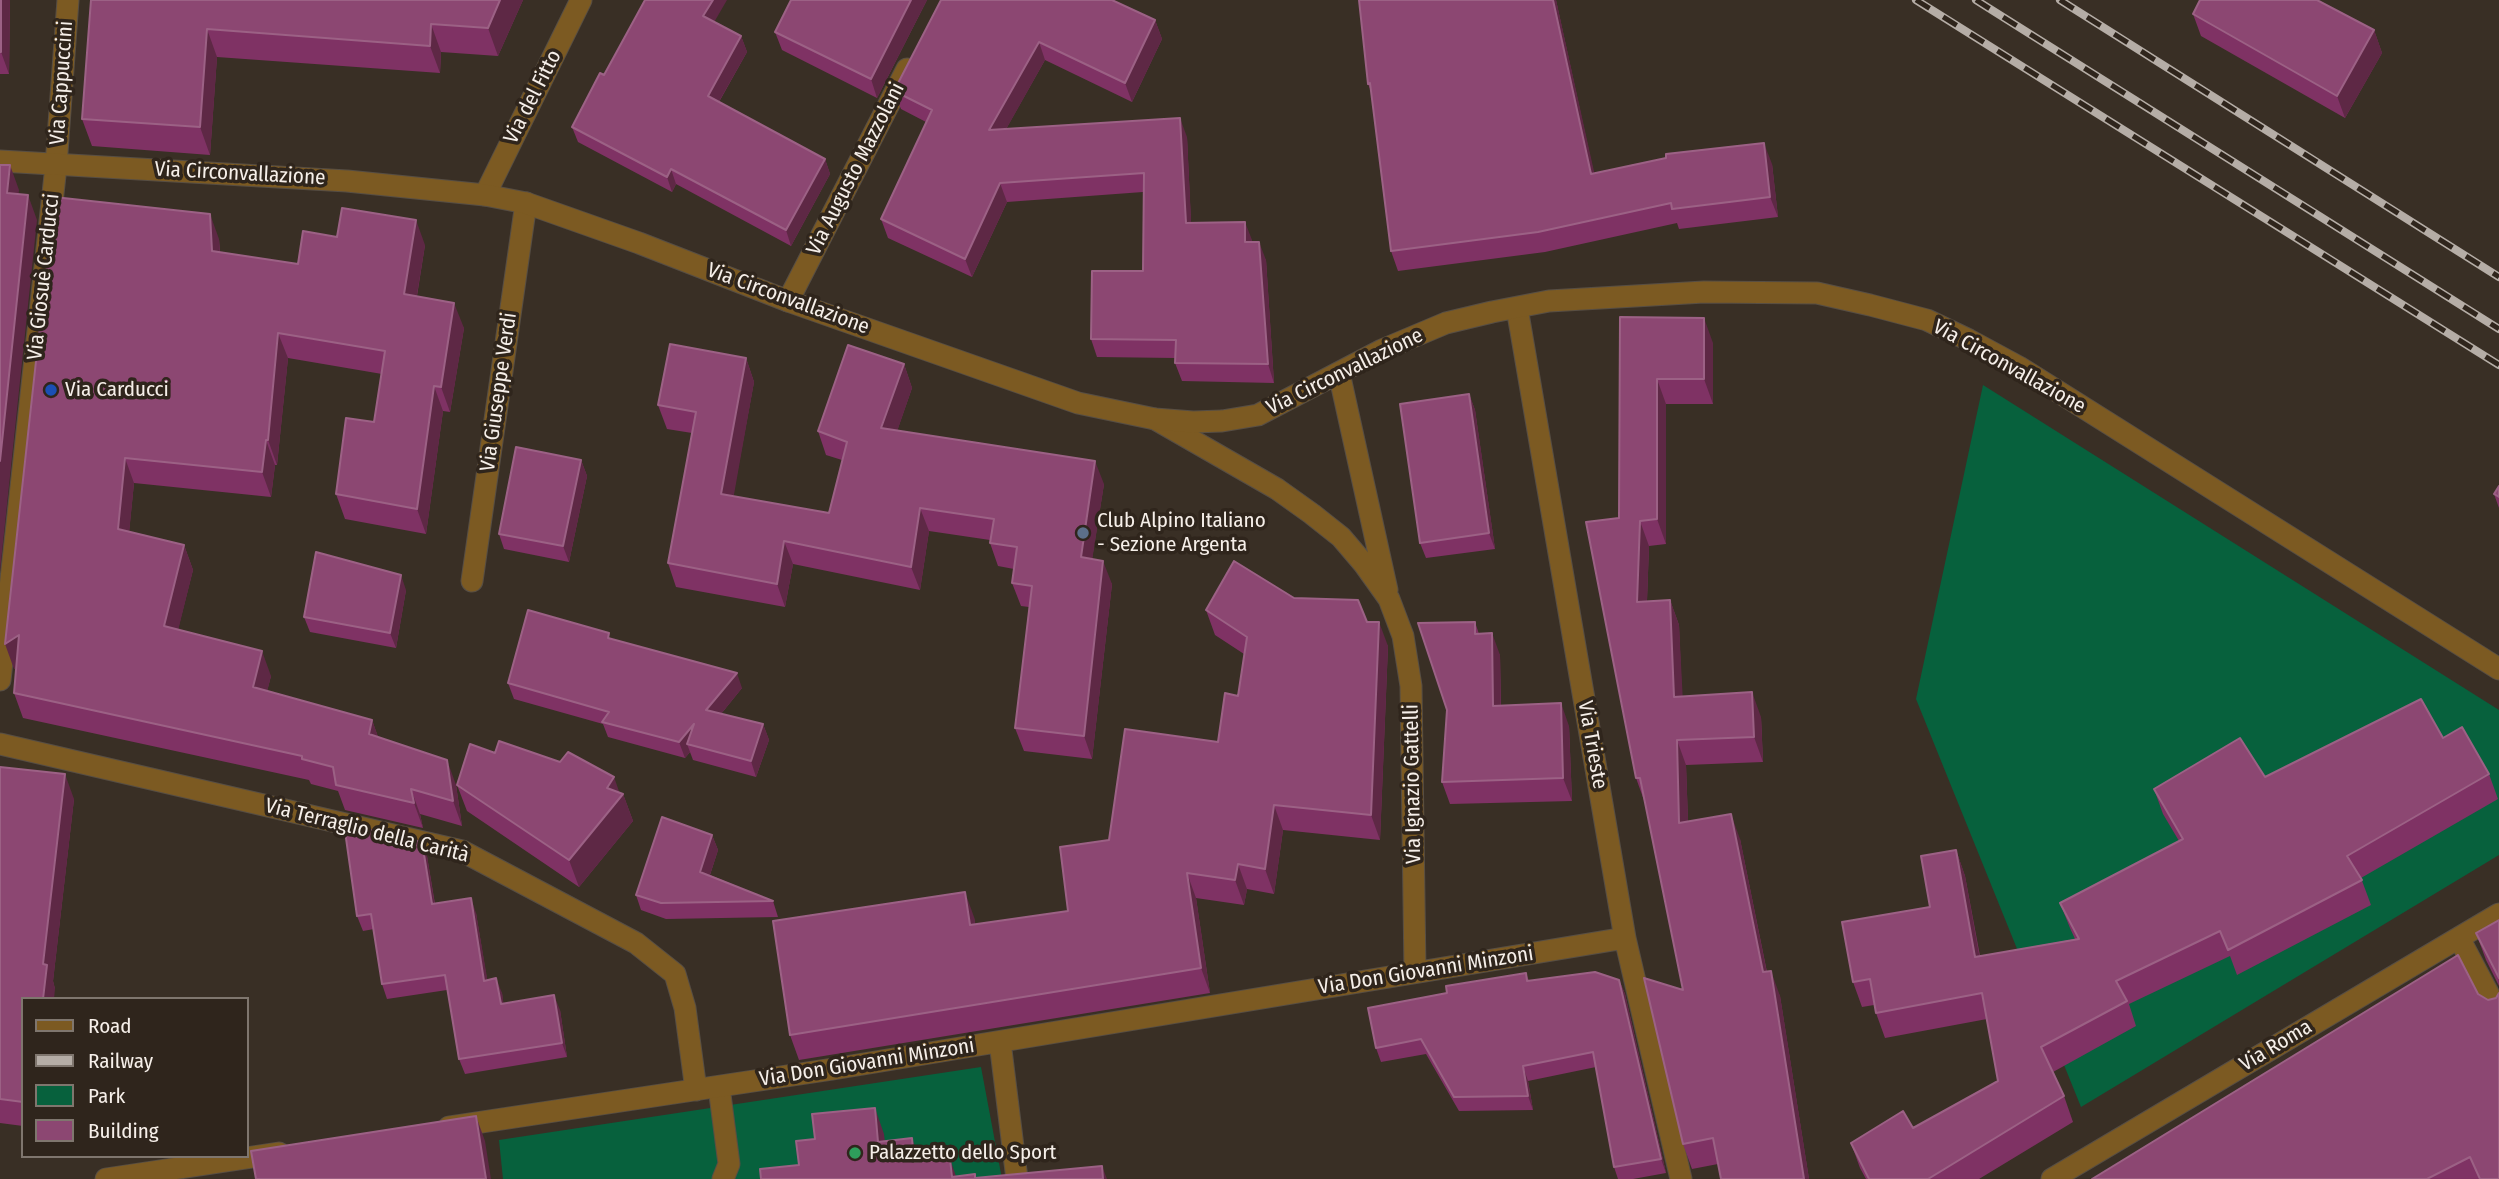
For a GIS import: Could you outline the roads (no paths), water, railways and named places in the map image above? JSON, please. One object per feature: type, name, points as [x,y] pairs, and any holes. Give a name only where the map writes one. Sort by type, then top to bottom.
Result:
[{"type":"street","name":"Via Cappuccini","points":[[56,166],[68,0]]},
{"type":"street","name":"Via del Fitto","points":[[485,195],[581,0]]},
{"type":"street","name":"Via Augusto Mazzolani","points":[[788,302],[917,48]]},
{"type":"street","name":"Via Circonvallazione","points":[[0,161],[348,181],[485,195],[526,203],[639,243],[788,302],[1079,403],[1155,419],[1203,422],[1258,415],[1382,350],[1446,323],[1549,301],[1704,292],[1817,293],[1927,320],[1969,340],[2019,368],[2499,669]]},
{"type":"street","name":"Via Giosuè Carducci","points":[[0,680],[56,166]]},
{"type":"street","name":"Via Giuseppe Verdi","points":[[472,582],[526,203]]},
{"type":"street","name":"Via Trieste","points":[[1517,308],[1625,938],[1681,1179]]},
{"type":"street","name":"Via Ignazio Gattelli","points":[[1339,373],[1389,599],[1404,636],[1411,685],[1415,972]]},
{"type":"street","name":"Via Ignazio Gattelli","points":[[1155,419],[1277,489],[1312,513],[1341,537],[1389,599]]},
{"type":"street","name":"Via Terraglio della Carità","points":[[0,744],[462,851],[636,943],[675,974],[685,1008],[696,1090]]},
{"type":"street","name":"Via Roma","points":[[2052,1179],[2499,914]]},
{"type":"street","name":"Via Don Giovanni Minzoni","points":[[435,1129],[1000,1042],[1625,938]]},
{"type":"street","points":[[2459,938],[2499,1014]]},
{"type":"street","points":[[1000,1042],[1017,1179]]},
{"type":"street","points":[[723,1179],[729,1164],[725,1086]]},
{"type":"street","points":[[248,1158],[298,1150]]},
{"type":"street","points":[[106,1179],[245,1158]]},
{"type":"railway","points":[[1916,0],[2499,365]]},
{"type":"railway","points":[[1976,0],[2499,329]]},
{"type":"railway","points":[[2060,0],[2499,277]]},
{"type":"place","name":"Via Carducci","points":[[51,390]]},
{"type":"place","name":"Club Alpino Italiano - Sezione Argenta","points":[[1083,533]]},
{"type":"place","name":"Palazzetto dello Sport","points":[[855,1153]]}]
